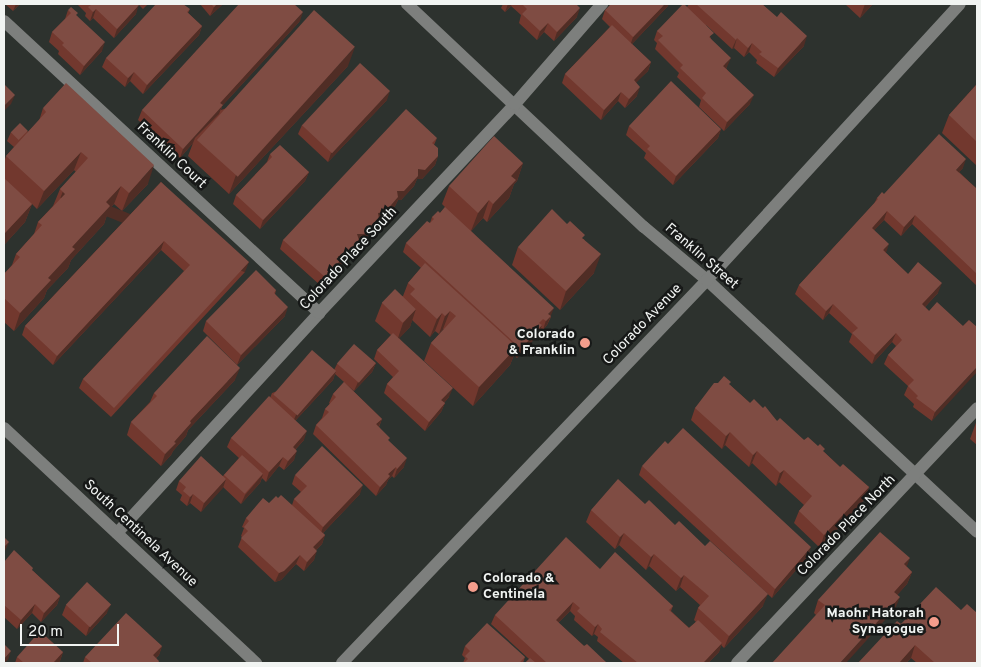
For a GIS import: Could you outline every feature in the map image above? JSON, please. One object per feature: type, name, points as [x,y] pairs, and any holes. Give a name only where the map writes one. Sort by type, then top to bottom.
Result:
[{"type":"street","name":"Franklin Street","points":[[406,4],[515,104],[644,228],[707,280],[977,532]]},
{"type":"street","name":"Colorado Place South","points":[[117,533],[319,313],[515,104],[602,4]]},
{"type":"street","name":"Colorado Avenue","points":[[342,663],[707,280],[960,4]]},
{"type":"street","name":"Franklin Court","points":[[4,21],[319,313]]},
{"type":"street","name":"Colorado Place North","points":[[737,663],[977,408]]},
{"type":"street","name":"South Centinela Avenue","points":[[4,428],[256,663]]},
{"type":"building","points":[[90,4],[139,5],[117,29],[96,9],[93,12],[88,7]]},
{"type":"building","points":[[156,4],[183,4],[190,9],[187,12],[202,26],[147,85],[134,72],[128,78],[106,58]]},
{"type":"building","points":[[239,4],[294,4],[303,12],[220,103],[223,105],[183,149],[142,110]]},
{"type":"building","points":[[522,4],[576,4],[580,8],[557,32],[548,23],[540,31],[522,14],[527,9]]},
{"type":"building","points":[[611,4],[665,4],[633,37],[605,10]]},
{"type":"building","points":[[683,4],[714,33],[709,37],[731,58],[723,66],[754,95],[727,122],[702,98],[706,93],[680,68],[683,65],[658,40],[663,36],[657,31]]},
{"type":"building","points":[[696,4],[762,4],[777,17],[781,12],[807,36],[778,68],[759,54],[762,52],[752,43],[748,48],[737,38],[736,40]]},
{"type":"building","points":[[71,7],[78,13],[76,15],[105,42],[84,66],[62,45],[64,43],[52,32],[71,13],[68,10]]},
{"type":"building","points":[[314,10],[355,47],[238,177],[197,140]]},
{"type":"building","points":[[612,25],[651,62],[634,80],[640,87],[629,99],[621,92],[604,110],[565,74]]},
{"type":"building","points":[[360,63],[390,91],[332,153],[302,125]]},
{"type":"building","points":[[671,81],[721,129],[676,176],[647,149],[650,146],[629,126]]},
{"type":"building","points":[[66,83],[154,165],[129,193],[121,186],[106,202],[110,206],[72,247],[75,249],[48,278],[51,280],[20,313],[4,298],[4,274],[20,257],[16,254],[42,225],[38,222],[65,194],[60,189],[88,158],[81,152],[44,191],[6,156],[46,112],[43,108]]},
{"type":"building","points":[[4,84],[15,95],[4,106]]},
{"type":"building","points":[[977,84],[977,142],[949,115]]},
{"type":"building","points":[[406,109],[437,138],[432,143],[438,148],[438,156],[425,170],[418,169],[418,176],[404,191],[397,191],[398,197],[385,212],[378,213],[379,219],[364,234],[357,234],[359,240],[344,256],[338,256],[339,262],[325,277],[283,240]]},
{"type":"building","points":[[20,123],[28,131],[19,140],[11,132]]},
{"type":"building","points":[[939,134],[966,159],[956,170],[977,189],[977,274],[915,215],[904,227],[887,211],[872,228],[889,244],[883,250],[908,274],[918,262],[942,283],[922,304],[929,311],[937,302],[963,326],[969,320],[977,327],[977,367],[935,412],[916,398],[918,396],[908,386],[914,380],[888,355],[902,340],[896,333],[875,355],[852,333],[858,328],[833,304],[826,311],[799,285],[878,199],[882,192],[884,194]]},
{"type":"building","points":[[494,136],[523,163],[511,176],[516,180],[493,204],[489,200],[478,213],[449,186]]},
{"type":"building","points":[[280,145],[309,172],[263,220],[236,195],[272,157],[270,154]]},
{"type":"building","points":[[4,178],[32,204],[4,234]]},
{"type":"building","points":[[161,182],[249,262],[114,408],[83,379],[190,265],[164,241],[57,356],[25,326]]},
{"type":"building","points":[[445,207],[554,308],[548,314],[551,316],[546,321],[543,319],[539,323],[542,325],[521,349],[406,243],[427,221],[430,223],[434,219],[432,217],[438,211],[440,213]]},
{"type":"building","points":[[552,209],[567,224],[570,221],[585,235],[582,238],[601,254],[566,291],[518,247]]},
{"type":"building","points":[[425,263],[517,347],[479,387],[431,343],[456,316],[450,311],[445,316],[442,313],[437,319],[410,294],[415,289],[408,283]]},
{"type":"building","points":[[256,270],[276,290],[274,293],[288,307],[241,355],[206,321]]},
{"type":"building","points":[[395,289],[416,309],[403,323],[382,303]]},
{"type":"building","points":[[393,333],[453,388],[441,400],[445,403],[429,422],[387,384],[399,371],[377,350]]},
{"type":"building","points":[[207,336],[240,368],[190,421],[191,423],[174,442],[176,443],[165,454],[131,422],[157,396],[154,393]]},
{"type":"building","points":[[354,344],[376,363],[359,383],[337,364]]},
{"type":"building","points":[[312,350],[336,371],[297,416],[273,395]]},
{"type":"building","points":[[724,376],[731,382],[729,384],[750,403],[754,399],[763,408],[765,406],[777,421],[780,418],[804,440],[808,437],[818,446],[820,444],[825,449],[823,451],[840,467],[843,464],[869,487],[824,535],[799,511],[812,496],[784,470],[780,473],[757,451],[753,455],[730,432],[726,436],[695,408],[714,383],[718,383]]},
{"type":"building","points":[[344,382],[382,419],[376,424],[390,438],[388,440],[407,458],[397,469],[396,467],[388,474],[390,476],[380,487],[316,425],[329,412],[325,409],[336,397],[333,394]]},
{"type":"building","points":[[269,396],[307,431],[293,447],[297,451],[288,461],[283,457],[269,472],[231,438]]},
{"type":"building","points":[[683,428],[811,547],[775,589],[642,466],[665,441],[668,444]]},
{"type":"building","points":[[322,446],[363,485],[323,527],[294,499],[307,486],[295,475]]},
{"type":"building","points":[[242,455],[263,474],[245,494],[224,475]]},
{"type":"building","points":[[201,456],[226,479],[204,503],[193,494],[190,497],[183,491],[186,487],[179,481]]},
{"type":"building","points":[[618,479],[645,504],[649,500],[675,525],[679,521],[705,546],[710,541],[768,594],[729,636],[698,608],[709,596],[684,575],[681,578],[654,554],[651,557],[624,533],[620,537],[591,510]]},
{"type":"building","points":[[281,495],[325,535],[313,547],[317,551],[307,562],[300,555],[284,571],[279,573],[241,538],[248,531],[244,527],[249,521],[246,518],[263,498],[269,503],[276,496],[278,498]]},
{"type":"building","points":[[880,532],[910,558],[904,564],[912,572],[894,592],[900,597],[840,663],[772,663],[825,605],[818,600]]},
{"type":"building","points":[[4,537],[9,542],[4,547]]},
{"type":"building","points":[[566,537],[600,569],[615,552],[673,606],[669,610],[689,628],[698,620],[722,643],[703,663],[638,663],[600,632],[602,629],[598,624],[595,627],[577,611],[580,608],[573,602],[556,620],[584,646],[587,644],[607,663],[547,663],[495,615]]},
{"type":"building","points":[[14,550],[60,596],[44,613],[35,604],[21,620],[4,605],[4,562]]},
{"type":"building","points":[[87,582],[111,605],[90,627],[66,605]]},
{"type":"building","name":"Maohr Hatorah Synagogue","points":[[936,587],[961,610],[967,604],[977,613],[977,663],[935,663],[915,645],[899,663],[858,663],[897,621],[901,624]]},
{"type":"building","points":[[126,613],[162,646],[153,655],[159,661],[158,663],[92,663],[85,657]]},
{"type":"building","points":[[487,623],[525,657],[519,663],[464,663],[468,659],[465,656],[470,651],[465,646]]},
{"type":"building","points":[[40,631],[63,652],[53,663],[24,663],[17,657]]},
{"type":"building","points":[[4,644],[11,651],[4,659]]},
{"type":"building","points":[[530,658],[536,663],[525,663]]},
{"type":"place","name":"Colorado & Franklin","points":[[585,343]]},
{"type":"place","name":"Colorado & Centinela","points":[[473,587]]},
{"type":"place","name":"Maohr Hatorah Synagogue","points":[[934,622]]}]
